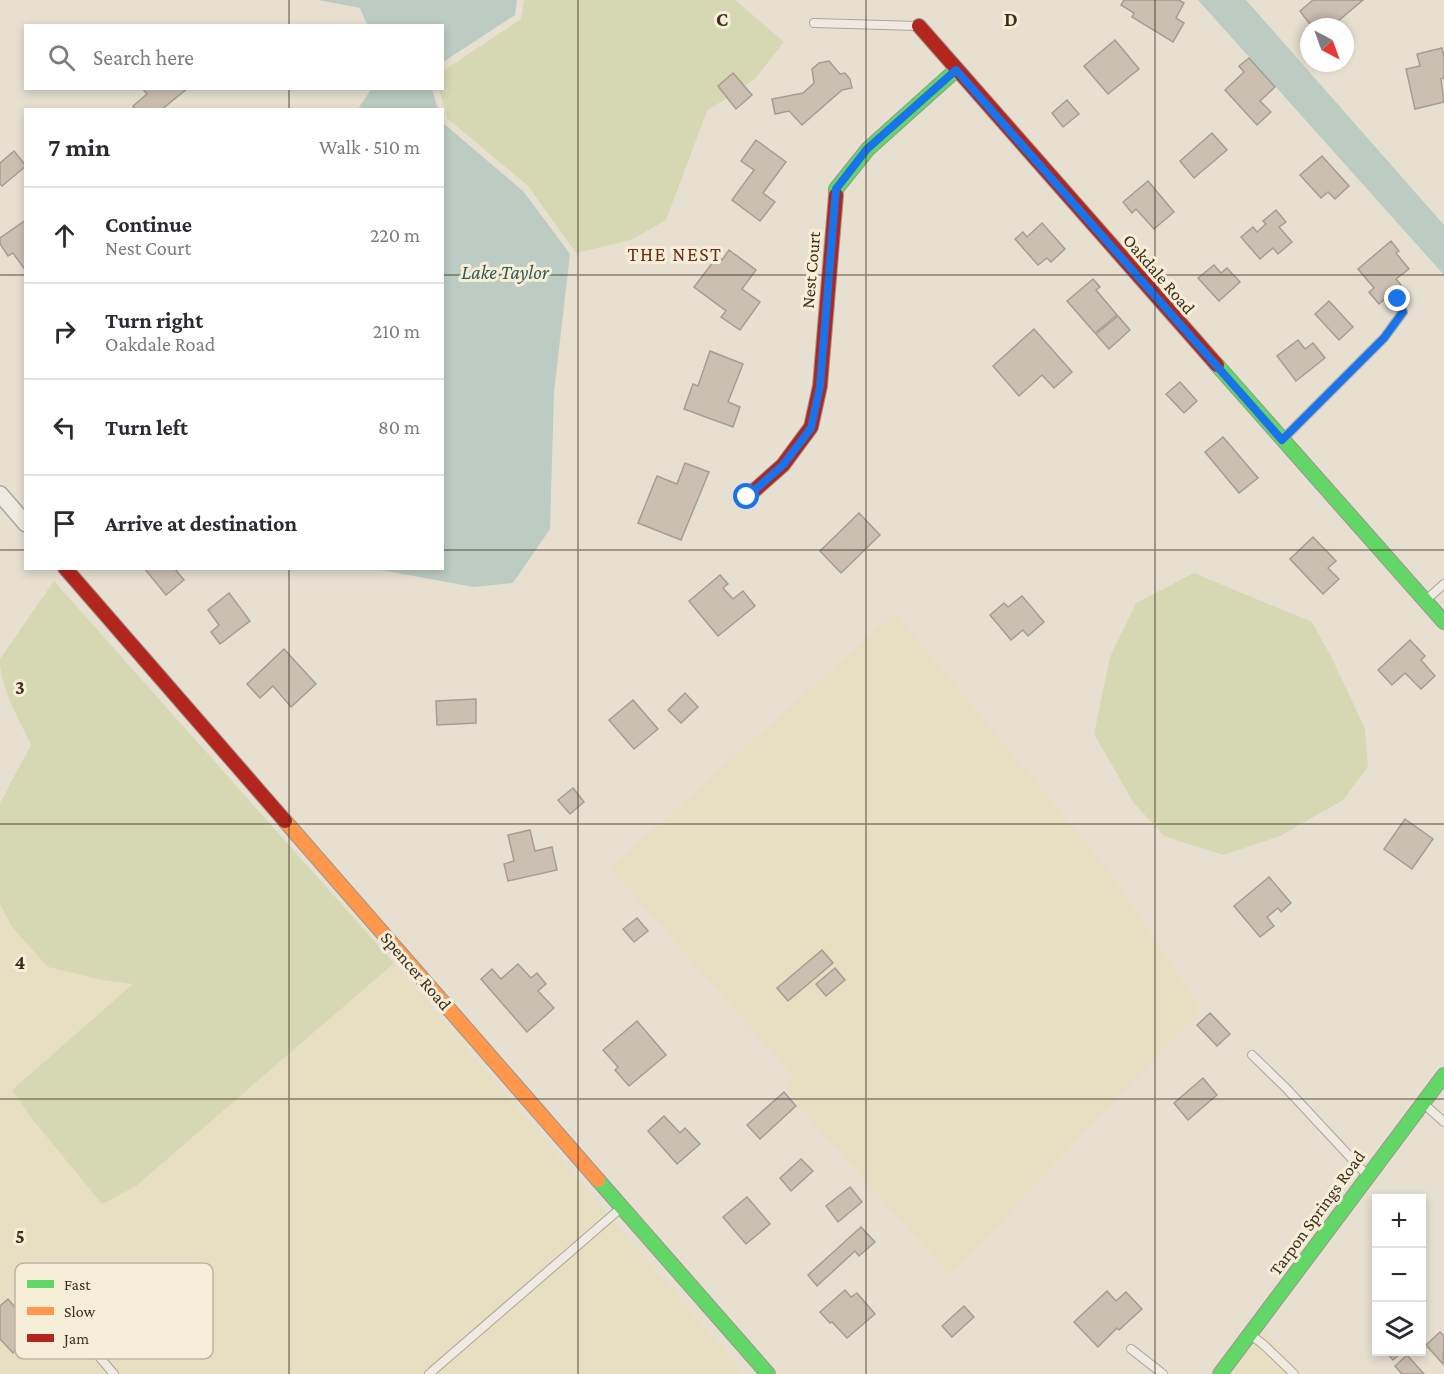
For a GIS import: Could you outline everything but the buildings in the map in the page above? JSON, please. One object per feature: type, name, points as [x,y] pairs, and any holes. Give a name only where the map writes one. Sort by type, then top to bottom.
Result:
[{"type":"street","name":"Oakdale Road","points":[[919,26],[1444,622]]},
{"type":"street","name":"Nest Court","points":[[747,497],[783,465],[811,428],[820,386],[836,189],[867,149],[956,70]]},
{"type":"street","points":[[0,494],[24,522]]},
{"type":"street","name":"Spencer Road","points":[[67,570],[768,1374]]},
{"type":"street","name":"Tarpon Springs Road","points":[[1220,1374],[1444,1075]]},
{"type":"lane","name":"Oakdale Road","points":[[814,23],[919,26]]},
{"type":"lane","points":[[1282,440],[1384,338],[1403,312],[1398,299]]},
{"type":"lane","points":[[1425,601],[1444,584]]},
{"type":"lane","points":[[1252,1055],[1367,1175]]},
{"type":"lane","points":[[1423,1103],[1444,1122]]},
{"type":"lane","points":[[429,1374],[622,1207]]},
{"type":"lane","points":[[1250,1335],[1264,1345],[1294,1374]]},
{"type":"lane","points":[[1131,1348],[1163,1374]]},
{"type":"lane","points":[[101,1359],[114,1374]]},
{"type":"shaded area","points":[[895,613],[1106,867],[1201,1009],[950,1275],[796,1103],[785,1085],[794,1077],[610,868]]},
{"type":"shaded area","points":[[0,904],[12,927],[48,967],[103,980],[133,984],[136,1186],[394,963],[744,1374],[0,1374]]},
{"type":"shaded area","points":[[1264,1331],[1301,1374],[1231,1374]]},
{"type":"green space","points":[[524,0],[735,0],[784,42],[754,80],[707,111],[666,220],[631,240],[576,253],[528,186],[447,118],[439,90],[444,90],[444,70],[521,19]]},
{"type":"green space","points":[[1194,573],[1312,622],[1331,656],[1365,729],[1368,767],[1343,800],[1280,836],[1223,855],[1164,836],[1133,802],[1094,734],[1110,657],[1136,603]]},
{"type":"green space","points":[[54,581],[394,963],[136,1186],[102,1204],[33,1120],[12,1090],[133,984],[103,980],[48,967],[12,927],[0,904],[0,803],[31,745],[3,681],[0,659]]},
{"type":"water","points":[[318,0],[517,0],[515,15],[444,61],[444,24],[367,24],[360,8]]},
{"type":"water","points":[[1198,0],[1246,0],[1300,61],[1300,72],[1309,72],[1444,225],[1444,275]]},
{"type":"water","points":[[371,90],[432,90],[438,108],[359,108]]},
{"type":"water","name":"Lake Taylor","points":[[444,124],[524,192],[570,254],[554,392],[550,529],[513,583],[474,587],[380,570],[444,570]]},
{"type":"traffic: fast","points":[[836,195],[836,189],[868,149],[956,70]]},
{"type":"traffic: fast","points":[[1217,365],[1444,622]]},
{"type":"traffic: fast","points":[[1220,1374],[1444,1075]]},
{"type":"traffic: fast","points":[[598,1180],[768,1374]]},
{"type":"traffic: slow","points":[[285,821],[598,1180]]},
{"type":"traffic: jam","points":[[919,26],[1217,365]]},
{"type":"traffic: jam","points":[[747,497],[783,465],[811,427],[820,386],[836,195]]},
{"type":"traffic: jam","points":[[67,570],[285,821]]},
{"type":"district","name":"THE NEST","points":[[675,254]]},
{"type":"route","points":[[747,497],[783,465],[811,428],[820,386],[836,189],[867,149],[956,70],[1282,440],[1384,338],[1403,312],[1398,299]]}]
